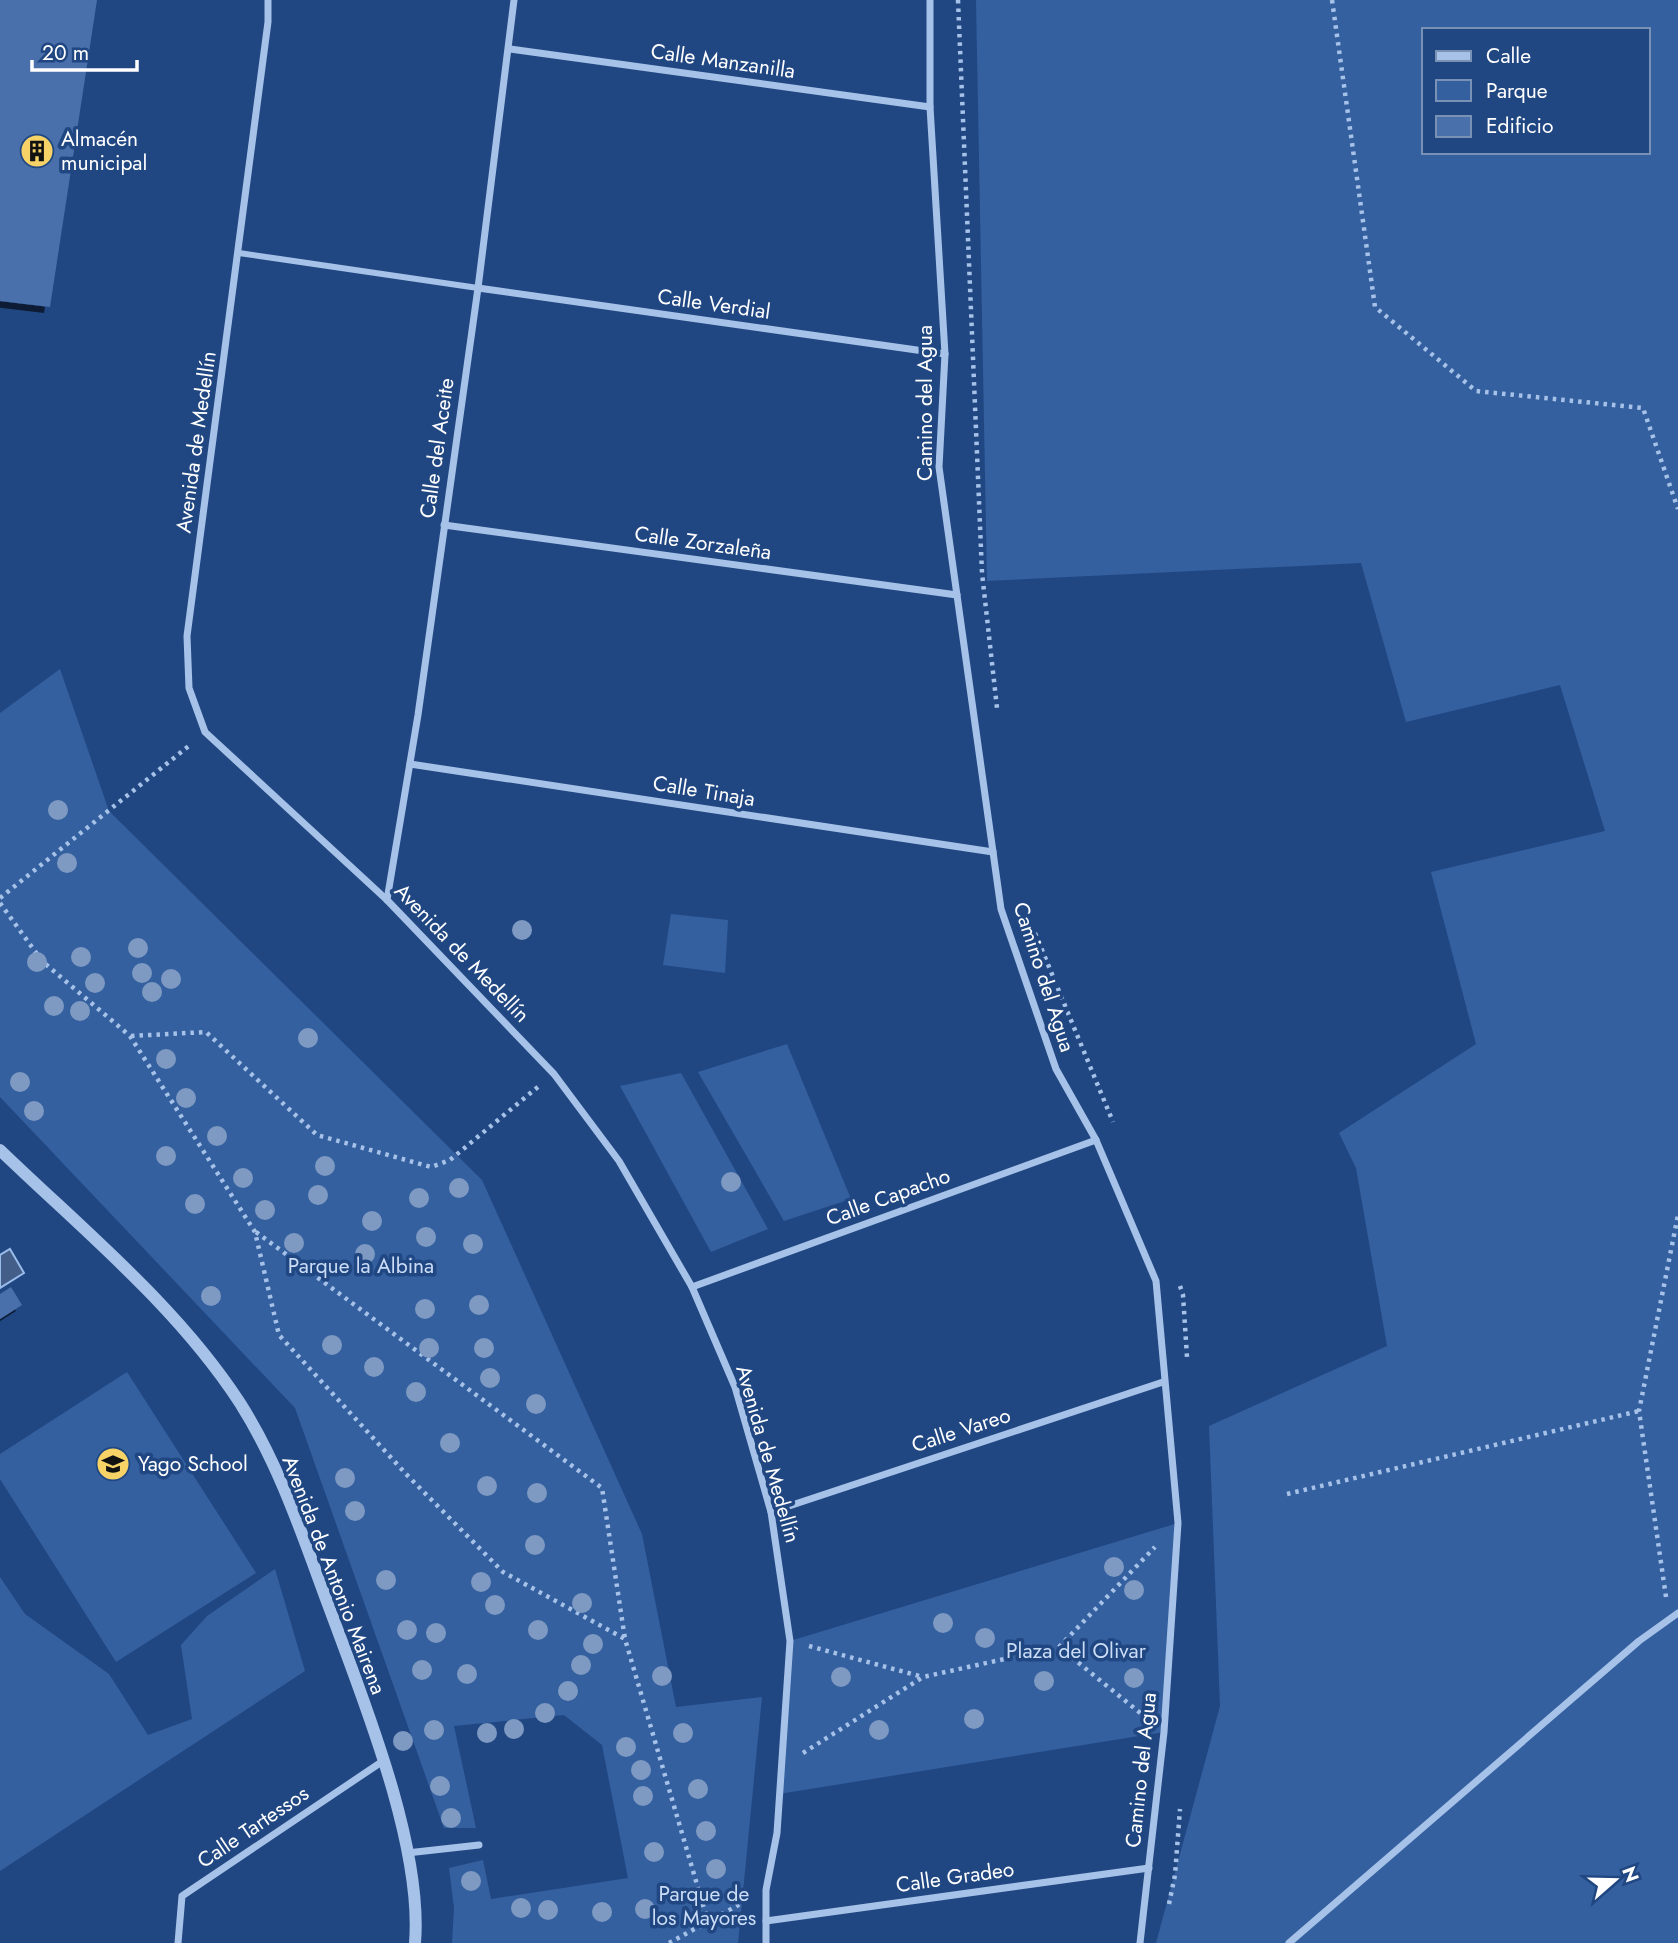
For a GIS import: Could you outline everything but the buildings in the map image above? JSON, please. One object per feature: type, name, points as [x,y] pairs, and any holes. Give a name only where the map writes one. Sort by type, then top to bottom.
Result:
[{"type":"street","name":"Avenida de Medellín","points":[[268,0],[268,22],[239,253],[187,636],[188,688],[205,733],[387,900],[554,1074],[619,1161],[692,1287],[735,1387],[771,1511],[790,1641],[777,1833],[766,1890],[766,1943]]},
{"type":"street","name":"Calle del Aceite","points":[[387,900],[410,764],[478,288],[514,0]]},
{"type":"street","name":"Camino del Agua","points":[[930,0],[930,107],[944,355],[939,467],[1001,909],[1056,1069],[1096,1140],[1156,1281],[1163,1382],[1178,1523],[1164,1732],[1140,1943]]},
{"type":"street","name":"Calle Manzanilla","points":[[510,48],[930,107]]},
{"type":"street","points":[[239,253],[478,288]]},
{"type":"street","name":"Calle Verdial","points":[[478,288],[944,355]]},
{"type":"street","name":"Calle Zorzaleña","points":[[444,525],[957,595]]},
{"type":"street","name":"Calle Tinaja","points":[[410,764],[993,852]]},
{"type":"street","name":"Calle Capacho","points":[[692,1287],[1096,1140]]},
{"type":"street","name":"Avenida de Antonio Mairena","points":[[0,1150],[180,1324],[240,1404],[284,1486],[383,1761],[407,1853],[416,1926],[415,1943]]},
{"type":"street","name":"Calle Vareo","points":[[771,1511],[1163,1382]]},
{"type":"street","points":[[1289,1943],[1639,1641],[1678,1613]]},
{"type":"street","name":"Calle Tartessos","points":[[178,1943],[182,1896],[383,1761]]},
{"type":"street","points":[[407,1853],[478,1845]]},
{"type":"street","name":"Calle Gradeo","points":[[766,1921],[1149,1868]]},
{"type":"path","points":[[958,0],[982,573],[999,721]]},
{"type":"path","points":[[1332,0],[1375,307],[1476,391],[1643,408],[1678,509]]},
{"type":"path","points":[[205,733],[0,900],[42,961],[130,1036],[255,1232],[279,1335],[406,1474],[503,1572],[625,1639]]},
{"type":"path","points":[[1030,921],[1115,1125]]},
{"type":"path","points":[[130,1036],[206,1032],[317,1135],[431,1167],[450,1160],[554,1074]]},
{"type":"path","points":[[1670,1619],[1639,1410],[1678,1215]]},
{"type":"path","points":[[255,1232],[602,1488],[625,1639],[708,1922]]},
{"type":"path","points":[[1178,1283],[1183,1296],[1188,1362]]},
{"type":"path","points":[[1287,1494],[1639,1410]]},
{"type":"path","points":[[780,1768],[923,1677],[1059,1647],[1178,1523]]},
{"type":"path","points":[[790,1641],[923,1677]]},
{"type":"path","points":[[1059,1647],[1164,1732]]},
{"type":"path","points":[[1166,1916],[1175,1875],[1180,1807]]},
{"type":"path","points":[[669,1943],[766,1890]]},
{"type":"green space","points":[[976,0],[1678,0],[1678,1943],[1156,1943],[1220,1706],[1209,1426],[1387,1346],[1356,1168],[1339,1133],[1476,1044],[1431,872],[1605,831],[1560,685],[1406,722],[1361,563],[987,581]]},
{"type":"green space","name":"Parque la Albina","points":[[60,669],[109,811],[482,1180],[642,1534],[676,1707],[762,1697],[738,1943],[452,1943],[454,1908],[449,1868],[483,1860],[491,1899],[628,1878],[602,1745],[564,1715],[454,1726],[476,1828],[444,1828],[295,1408],[0,1097],[0,713]]},
{"type":"green space","points":[[671,914],[728,920],[725,973],[663,965]]},
{"type":"green space","points":[[787,1044],[851,1199],[784,1221],[698,1072]]},
{"type":"green space","points":[[681,1073],[768,1229],[711,1252],[620,1086]]},
{"type":"green space","points":[[127,1372],[256,1573],[116,1662],[0,1479],[0,1454]]},
{"type":"green space","name":"Plaza del Olivar","points":[[1178,1523],[1164,1732],[779,1794],[790,1641]]},
{"type":"green space","points":[[275,1569],[305,1671],[0,1871],[0,1577],[25,1614],[109,1674],[148,1735],[192,1719],[181,1645],[207,1616]]},
{"type":"shaded area","points":[[10,1249],[24,1273],[0,1288],[0,1255]]},
{"type":"place","name":"Almacén municipal","points":[[37,151]]},
{"type":"place","name":"Yago School","points":[[113,1464]]},
{"type":"park label","name":"Parque de los Mayores","points":[[704,1906]]}]
